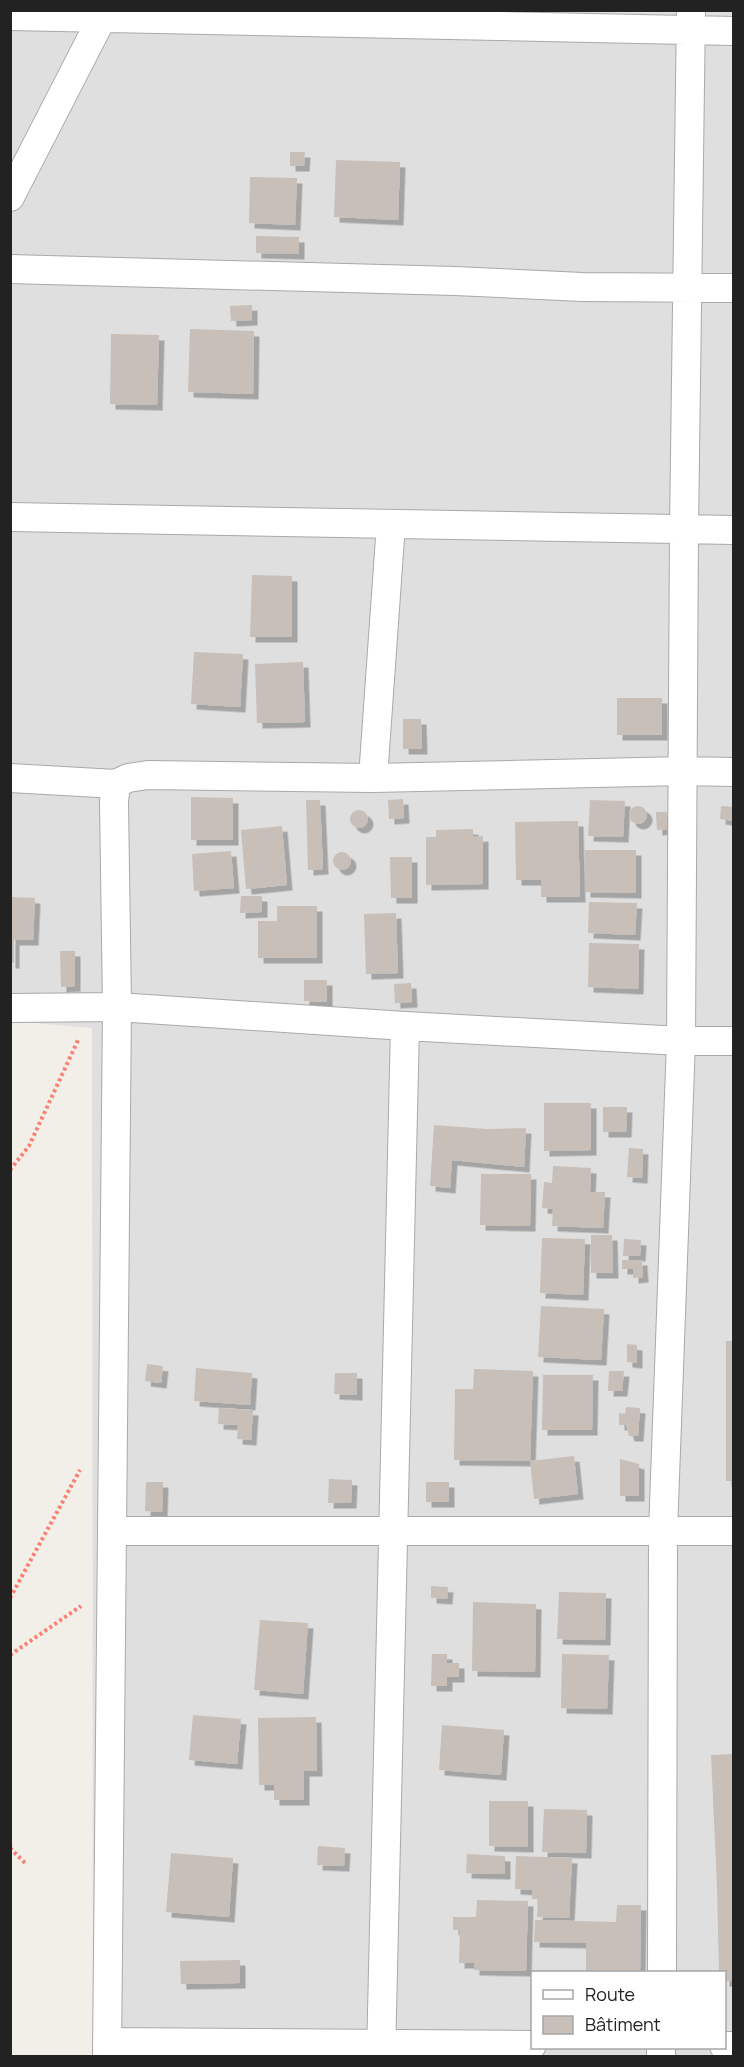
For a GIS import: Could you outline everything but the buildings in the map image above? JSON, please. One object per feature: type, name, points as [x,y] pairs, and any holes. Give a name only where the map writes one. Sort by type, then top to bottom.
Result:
[{"type":"street","points":[[10,16],[104,14],[691,20],[734,31]]},
{"type":"street","points":[[10,197],[104,14]]},
{"type":"street","points":[[662,1971],[663,1532],[681,1041],[684,530],[691,20]]},
{"type":"street","points":[[10,269],[455,281],[582,287],[734,288]]},
{"type":"street","points":[[10,517],[734,530]]},
{"type":"street","points":[[373,778],[391,524]]},
{"type":"street","points":[[10,778],[116,784],[128,778],[148,775],[373,778],[683,771],[734,772]]},
{"type":"street","points":[[116,784],[105,1007],[112,1531],[107,2049],[381,2050],[531,2045]]},
{"type":"street","points":[[10,1008],[105,1007],[681,1041],[734,1041]]},
{"type":"street","points":[[381,2050],[405,1026]]},
{"type":"street","points":[[112,1531],[734,1531]]},
{"type":"path","points":[[10,1170],[29,1146],[105,1007]]},
{"type":"path","points":[[10,1598],[85,1461]]},
{"type":"path","points":[[10,1655],[111,1585]]},
{"type":"path","points":[[10,1848],[26,1864]]},
{"type":"shaded area","points":[[10,11],[733,11],[733,2056],[93,2056],[92,1028],[10,1021]]}]
